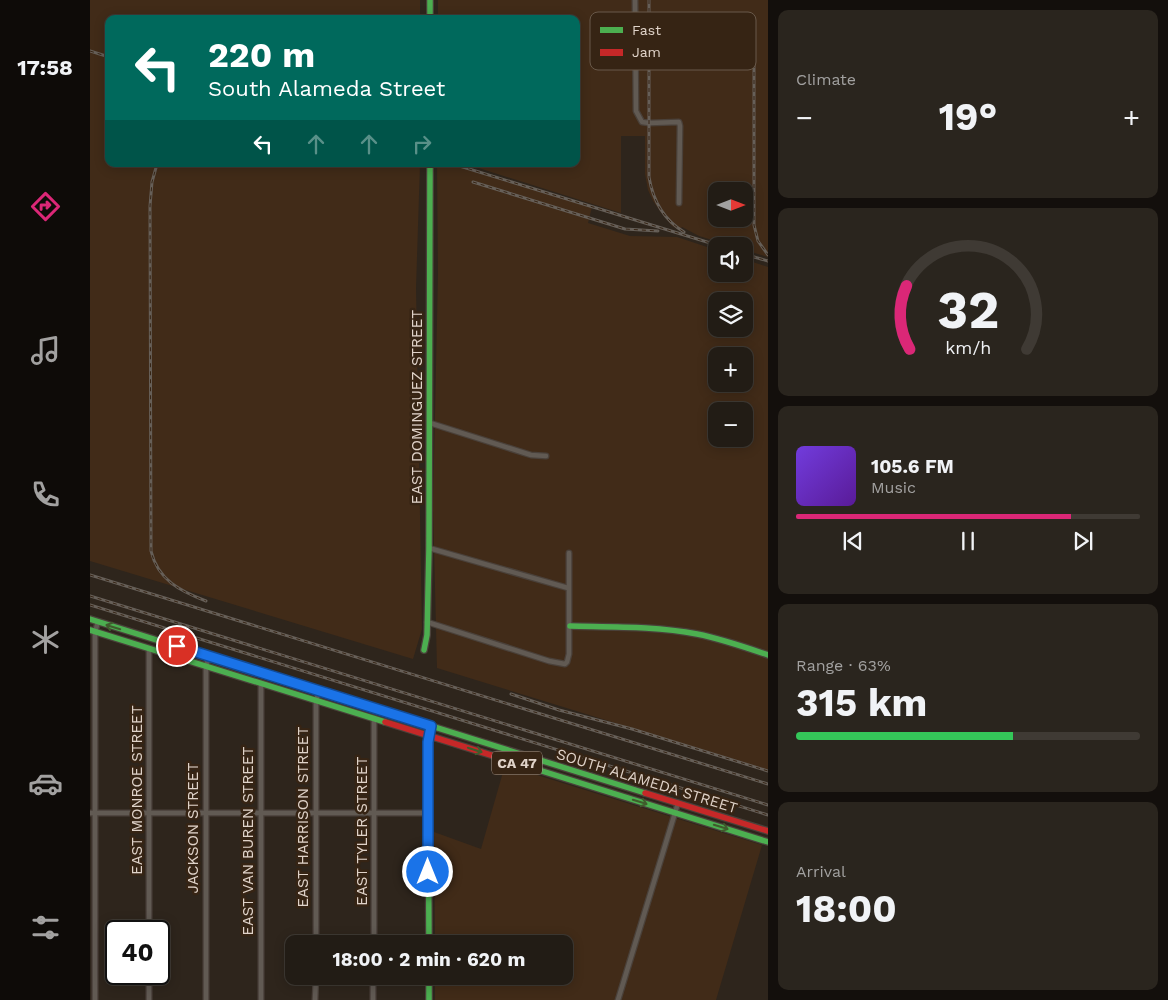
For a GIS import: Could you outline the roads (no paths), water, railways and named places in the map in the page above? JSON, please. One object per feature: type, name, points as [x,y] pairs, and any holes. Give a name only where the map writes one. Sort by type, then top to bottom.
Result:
[{"type":"main road","points":[[430,0],[430,15]]},
{"type":"main road","name":"EAST DOMINGUEZ STREET","points":[[424,650],[427,622],[429,548],[430,167]]},
{"type":"main road","name":"SOUTH ALAMEDA STREET","points":[[90,619],[768,831]]},
{"type":"main road","points":[[570,626],[650,628],[682,632],[712,637],[768,655]]},
{"type":"main road","name":"SOUTH ALAMEDA STREET","points":[[93,631],[768,842]]},
{"type":"main road","points":[[429,935],[428,735],[431,726]]},
{"type":"main road","points":[[606,792],[608,782]]},
{"type":"main road","points":[[429,985],[429,1000]]},
{"type":"street","points":[[636,70],[636,110],[642,122],[679,122],[679,203]]},
{"type":"street","points":[[430,422],[531,455],[546,456]]},
{"type":"street","points":[[429,548],[568,588]]},
{"type":"street","points":[[427,622],[549,661],[565,664],[569,654],[569,553]]},
{"type":"street","points":[[95,1000],[93,631],[98,622]]},
{"type":"street","name":"EAST MONROE STREET","points":[[149,920],[150,648]]},
{"type":"street","name":"JACKSON STREET","points":[[206,1000],[206,666],[209,656]]},
{"type":"street","name":"EAST VAN BUREN STREET","points":[[261,683],[261,1000]]},
{"type":"street","name":"EAST HARRISON STREET","points":[[316,935],[316,700],[320,690]]},
{"type":"street","name":"EAST TYLER STREET","points":[[374,718],[374,935]]},
{"type":"street","points":[[618,1000],[678,803]]},
{"type":"street","points":[[93,813],[428,813]]},
{"type":"street","points":[[149,985],[149,1000]]},
{"type":"street","points":[[316,985],[316,1000]]},
{"type":"street","points":[[373,985],[373,1000]]},
{"type":"railway","points":[[649,0],[649,12]]},
{"type":"railway","points":[[90,51],[105,56]]},
{"type":"railway","points":[[649,70],[649,177],[653,194],[660,209],[671,222],[684,232]]},
{"type":"railway","points":[[754,70],[754,225],[758,241],[768,255]]},
{"type":"railway","points":[[156,167],[152,182],[150,206],[151,551],[159,570],[171,583],[187,593],[206,601]]},
{"type":"railway","points":[[463,167],[708,242]]},
{"type":"railway","points":[[473,182],[625,229],[658,231]]},
{"type":"railway","points":[[753,257],[768,261]]},
{"type":"railway","points":[[90,575],[768,784]]},
{"type":"railway","points":[[90,596],[768,805]]},
{"type":"railway","points":[[90,605],[768,815]]},
{"type":"railway","points":[[511,694],[559,710],[632,729],[768,771]]}]
